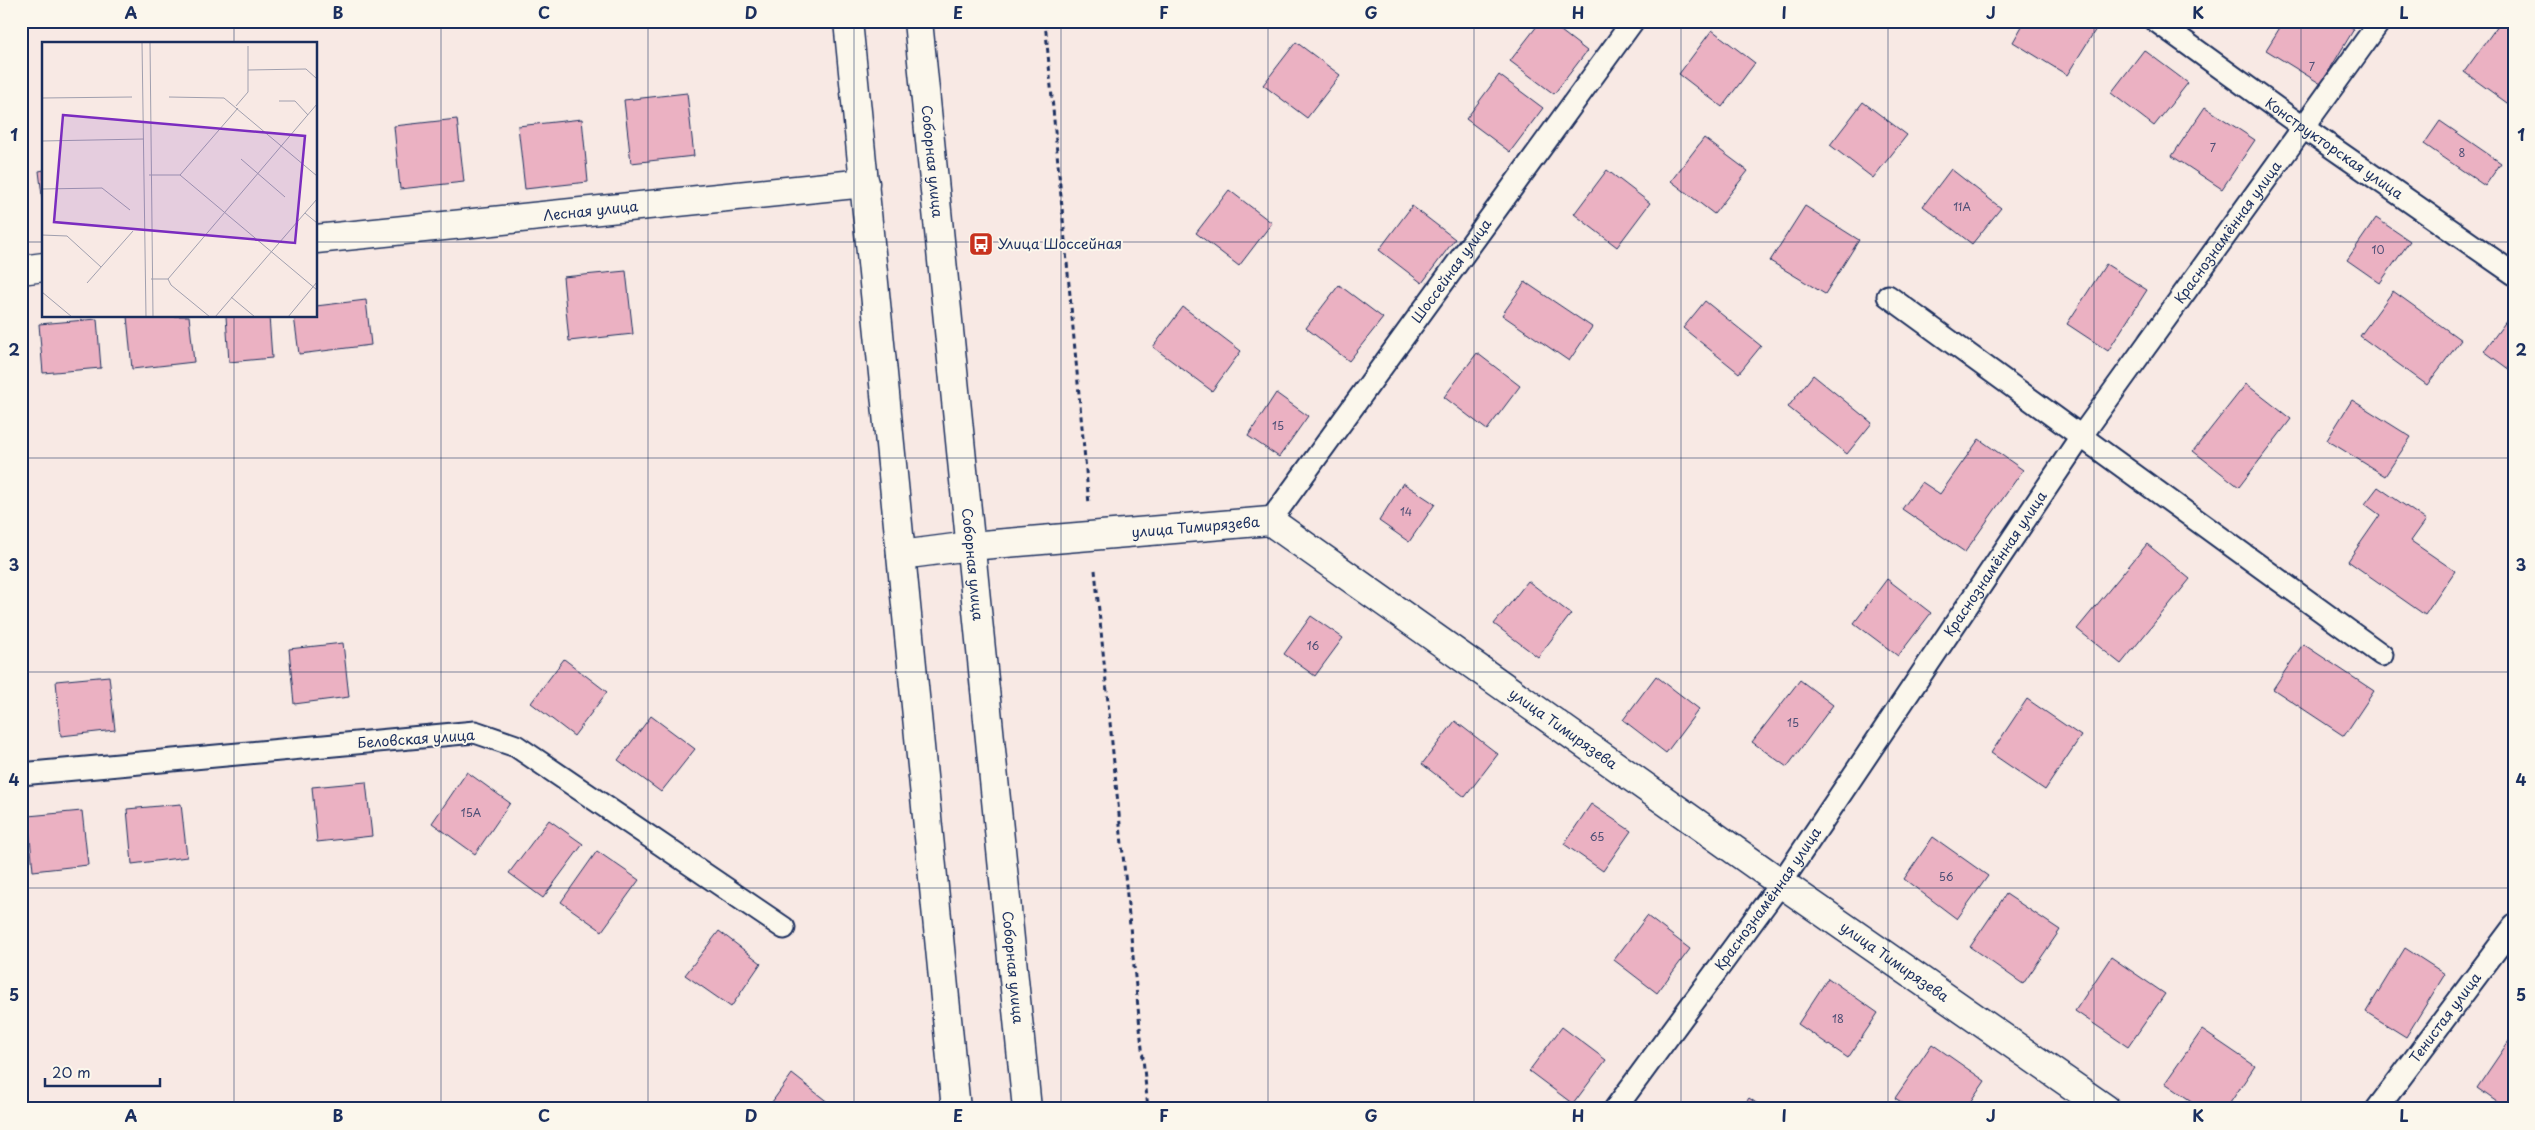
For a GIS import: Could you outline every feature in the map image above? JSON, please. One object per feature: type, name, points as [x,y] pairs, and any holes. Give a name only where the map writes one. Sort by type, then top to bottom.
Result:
[{"type":"street","points":[[848,21],[956,1109]]},
{"type":"street","name":"Соборная улица","points":[[918,21],[1027,1109]]},
{"type":"street","name":"Лесная улица","points":[[318,239],[864,183]]},
{"type":"street","points":[[21,270],[42,267]]},
{"type":"street","name":"улица Тимирязева","points":[[901,555],[970,546],[1270,521],[1781,883],[2106,1109]]},
{"type":"lane","name":"Шоссейная улица","points":[[1270,521],[1633,21]]},
{"type":"lane","name":"Конструкторская улица","points":[[2156,21],[2304,128],[2514,274]]},
{"type":"lane","name":"Краснознамённая улица","points":[[1615,1109],[1781,883],[2082,435],[2380,21]]},
{"type":"lane","points":[[1888,296],[2082,435],[2382,655]]},
{"type":"lane","name":"Беловская улица","points":[[21,774],[475,732],[516,746],[784,928]]},
{"type":"lane","name":"Тенистая улица","points":[[2377,1109],[2514,926]]},
{"type":"building","points":[[1541,21],[1548,21],[1587,51],[1554,94],[1510,61]]},
{"type":"building","points":[[1766,21],[1781,21],[1775,28]]},
{"type":"building","points":[[2025,21],[2101,21],[2067,75],[2013,42]]},
{"type":"building","points":[[2284,21],[2342,21],[2354,29],[2321,84],[2266,50]]},
{"type":"building","points":[[2501,21],[2514,31],[2514,108],[2464,72]]},
{"type":"building","points":[[1712,30],[1755,63],[1722,107],[1679,74]]},
{"type":"building","points":[[1296,42],[1340,75],[1307,118],[1263,85]]},
{"type":"building","points":[[2144,50],[2188,83],[2154,126],[2111,93]]},
{"type":"building","points":[[1499,75],[1543,108],[1510,152],[1466,119]]},
{"type":"building","points":[[687,93],[694,156],[631,163],[624,100]]},
{"type":"building","points":[[1863,102],[1907,135],[1873,178],[1830,145]]},
{"type":"building","points":[[2205,107],[2255,140],[2222,189],[2172,156]]},
{"type":"building","points":[[457,119],[464,182],[400,189],[394,126]]},
{"type":"building","points":[[582,119],[588,182],[525,189],[518,126]]},
{"type":"building","points":[[2440,121],[2501,163],[2485,186],[2424,144]]},
{"type":"building","points":[[1704,138],[1748,171],[1714,214],[1671,181]]},
{"type":"building","points":[[1951,169],[2001,208],[1972,244],[1923,206]]},
{"type":"building","points":[[42,170],[42,196],[39,171]]},
{"type":"building","points":[[1607,170],[1650,203],[1617,247],[1574,214]]},
{"type":"building","points":[[1229,190],[1272,223],[1239,266],[1196,233]]},
{"type":"building","points":[[1412,206],[1455,239],[1422,283],[1379,250]]},
{"type":"building","points":[[1805,206],[1859,240],[1825,294],[1770,261]]},
{"type":"building","points":[[2376,218],[2410,241],[2380,283],[2347,260]]},
{"type":"building","points":[[2106,264],[2147,290],[2108,351],[2067,324]]},
{"type":"building","points":[[626,271],[633,334],[569,341],[563,277]]},
{"type":"building","points":[[1525,282],[1592,327],[1569,361],[1502,315]]},
{"type":"building","points":[[1339,285],[1383,318],[1349,361],[1306,328]]},
{"type":"building","points":[[2393,291],[2461,340],[2427,385],[2360,336]]},
{"type":"building","points":[[366,300],[371,345],[299,354],[294,318],[318,318],[318,306]]},
{"type":"building","points":[[1705,301],[1761,346],[1739,373],[1683,328]]},
{"type":"building","points":[[1183,307],[1241,351],[1212,391],[1153,347]]},
{"type":"building","points":[[2514,313],[2514,373],[2484,351]]},
{"type":"building","points":[[127,318],[189,318],[194,362],[132,369]]},
{"type":"building","points":[[226,318],[269,318],[272,358],[229,362]]},
{"type":"building","points":[[97,319],[101,368],[43,373],[39,324]]},
{"type":"building","points":[[1477,353],[1520,386],[1487,430],[1444,397]]},
{"type":"building","points":[[1813,375],[1872,423],[1847,454],[1788,407]]},
{"type":"building","points":[[2246,384],[2291,419],[2239,487],[2193,451]]},
{"type":"building","points":[[1276,393],[1308,416],[1279,457],[1248,436]]},
{"type":"building","points":[[2352,400],[2411,437],[2385,476],[2327,440]]},
{"type":"building","points":[[1979,439],[2023,470],[1965,552],[1902,509],[1922,482],[1940,494]]},
{"type":"building","points":[[1403,483],[1435,504],[1409,542],[1379,521]]},
{"type":"building","points":[[2378,487],[2426,520],[2411,541],[2455,571],[2425,615],[2348,561],[2380,515],[2365,504]]},
{"type":"building","points":[[2147,544],[2190,579],[2121,664],[2077,629]]},
{"type":"building","points":[[1887,579],[1931,613],[1898,656],[1854,623]]},
{"type":"building","points":[[1528,581],[1571,614],[1538,657],[1494,624]]},
{"type":"building","points":[[1311,616],[1343,638],[1315,676],[1284,654]]},
{"type":"building","points":[[343,643],[349,697],[294,704],[289,649]]},
{"type":"building","points":[[2303,644],[2374,691],[2344,736],[2273,689]]},
{"type":"building","points":[[564,659],[607,692],[574,736],[531,703]]},
{"type":"building","points":[[109,676],[115,730],[61,736],[56,681]]},
{"type":"building","points":[[1656,676],[1699,709],[1666,753],[1623,720]]},
{"type":"building","points":[[1800,680],[1833,705],[1787,767],[1752,742]]},
{"type":"building","points":[[2027,699],[2081,736],[2045,790],[1991,753]]},
{"type":"building","points":[[651,716],[695,749],[661,792],[618,760]]},
{"type":"building","points":[[1455,721],[1498,754],[1465,797],[1422,764]]},
{"type":"building","points":[[467,772],[510,803],[475,854],[432,823]]},
{"type":"building","points":[[366,782],[372,836],[317,842],[312,787]]},
{"type":"building","points":[[181,804],[187,857],[132,864],[127,809]]},
{"type":"building","points":[[1591,804],[1631,831],[1603,871],[1564,844]]},
{"type":"building","points":[[82,811],[88,865],[33,871],[28,816]]},
{"type":"building","points":[[549,820],[583,844],[543,898],[509,873]]},
{"type":"building","points":[[1933,837],[1988,876],[1957,919],[1904,879]]},
{"type":"building","points":[[597,851],[639,880],[602,931],[561,902]]},
{"type":"building","points":[[2006,894],[2060,930],[2023,984],[1970,947]]},
{"type":"building","points":[[1647,916],[1690,949],[1657,993],[1614,960]]},
{"type":"building","points":[[719,931],[761,963],[731,1007],[685,975]]},
{"type":"building","points":[[2405,948],[2445,974],[2406,1037],[2366,1012]]},
{"type":"building","points":[[2111,957],[2165,994],[2128,1047],[2075,1011]]},
{"type":"building","points":[[1828,978],[1878,1013],[1848,1058],[1798,1024]]},
{"type":"building","points":[[1562,1027],[1606,1060],[1573,1104],[1529,1071]]},
{"type":"building","points":[[2202,1030],[2255,1066],[2226,1109],[2203,1109],[2165,1083]]},
{"type":"building","points":[[2513,1035],[2514,1109],[2507,1109],[2477,1088]]},
{"type":"building","points":[[1932,1044],[1985,1081],[1966,1109],[1912,1109],[1895,1098]]},
{"type":"building","points":[[792,1074],[834,1107],[833,1109],[767,1109]]},
{"type":"building","points":[[1749,1098],[1765,1109],[1741,1109]]},
{"type":"place","name":"Улица Шоссейная","points":[[981,244]]}]
